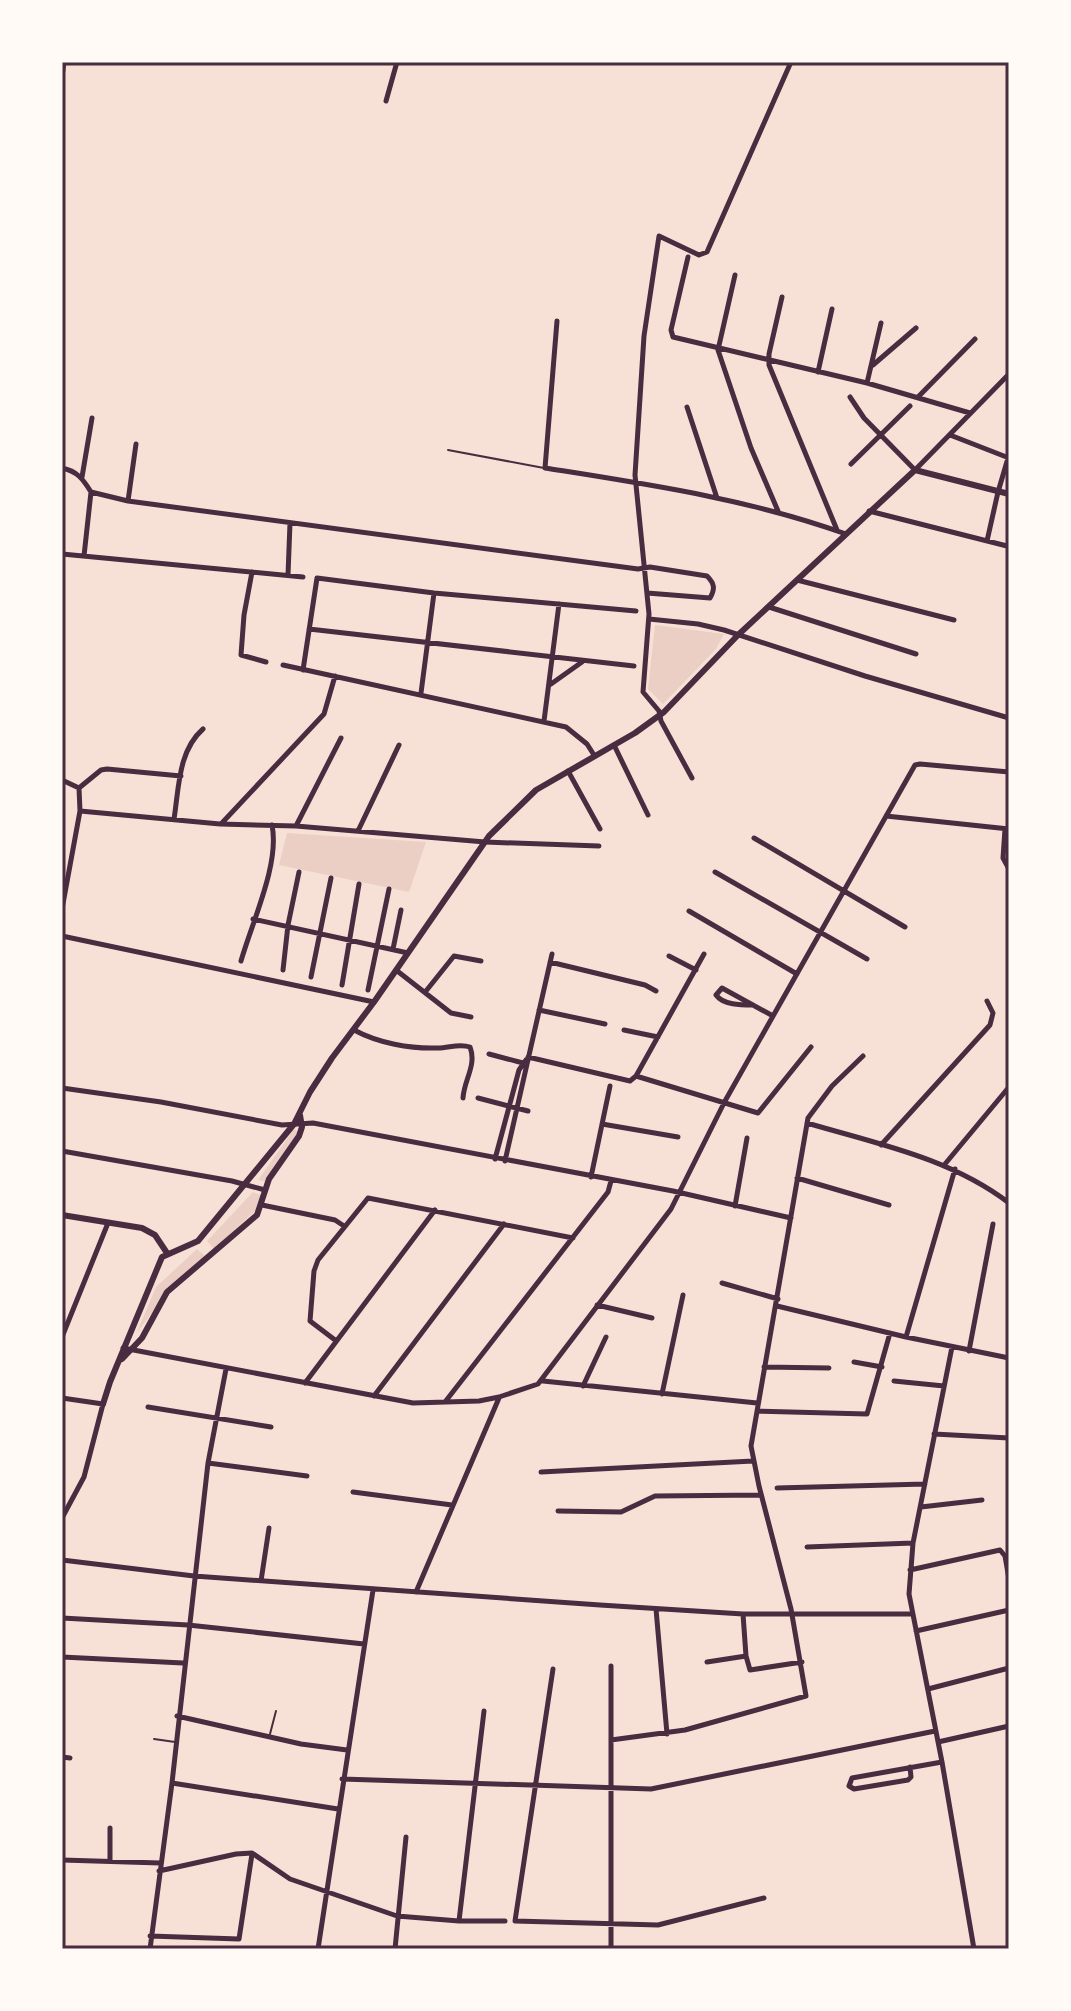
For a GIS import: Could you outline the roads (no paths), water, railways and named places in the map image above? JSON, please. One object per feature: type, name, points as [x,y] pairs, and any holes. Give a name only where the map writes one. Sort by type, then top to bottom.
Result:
[{"type":"street","points":[[62,77],[64,62]]},
{"type":"street","points":[[386,101],[397,62]]},
{"type":"street","points":[[692,778],[659,711],[643,692],[649,619],[635,482],[644,336],[659,236],[699,255],[707,252],[791,62]]},
{"type":"street","points":[[688,257],[672,335],[867,383],[970,413]]},
{"type":"street","points":[[735,275],[718,348],[747,438],[779,512]]},
{"type":"street","points":[[782,297],[769,360],[775,383],[837,530]]},
{"type":"street","points":[[818,372],[832,309]]},
{"type":"street","points":[[557,321],[545,468],[635,482],[779,512],[846,534]]},
{"type":"street","points":[[867,383],[881,323]]},
{"type":"street","points":[[872,366],[916,328]]},
{"type":"street","points":[[918,397],[975,339]]},
{"type":"street","points":[[62,1518],[84,1477],[103,1404],[160,1261],[167,1253],[198,1241],[298,1121],[317,1080],[485,842],[530,795],[660,716],[738,635],[915,470],[1009,374]]},
{"type":"street","points":[[850,397],[880,436],[915,470],[1009,494]]},
{"type":"street","points":[[851,464],[910,406]]},
{"type":"street","points":[[687,407],[718,499]]},
{"type":"street","points":[[82,478],[92,418]]},
{"type":"street","points":[[950,435],[1009,458],[987,541]]},
{"type":"street","points":[[128,501],[136,444]]},
{"type":"street","points":[[62,468],[72,470],[82,478],[91,492],[84,556]]},
{"type":"street","points":[[91,492],[128,501],[290,523],[650,567],[707,576],[713,581],[714,590],[710,598],[647,593]]},
{"type":"street","points":[[869,511],[1007,546]]},
{"type":"street","points":[[288,575],[290,523]]},
{"type":"street","points":[[62,554],[303,577]]},
{"type":"street","points":[[252,572],[241,655],[266,662]]},
{"type":"street","points":[[303,670],[317,578],[434,593],[636,611]]},
{"type":"street","points":[[797,580],[954,620]]},
{"type":"street","points":[[421,693],[434,593]]},
{"type":"street","points":[[544,721],[559,604]]},
{"type":"street","points":[[769,607],[916,654]]},
{"type":"street","points":[[649,619],[698,624],[1009,718]]},
{"type":"street","points":[[309,629],[634,666]]},
{"type":"street","points":[[550,684],[582,662]]},
{"type":"street","points":[[283,665],[569,728],[594,755]]},
{"type":"street","points":[[220,824],[327,711],[335,676]]},
{"type":"street","points":[[174,819],[187,749],[192,738],[203,729]]},
{"type":"street","points":[[296,826],[341,738]]},
{"type":"street","points":[[613,744],[648,815]]},
{"type":"street","points":[[358,831],[399,745]]},
{"type":"street","points":[[127,1349],[413,1403],[499,1397],[542,1380],[671,1209],[725,1101],[916,764],[1009,772]]},
{"type":"street","points":[[79,788],[101,770],[107,769],[181,776]]},
{"type":"street","points":[[568,771],[600,829]]},
{"type":"street","points":[[62,780],[79,788]]},
{"type":"street","points":[[62,909],[80,811],[79,788]]},
{"type":"street","points":[[80,811],[485,842],[599,846]]},
{"type":"street","points":[[886,816],[1007,829],[1003,858],[1009,869]]},
{"type":"street","points":[[241,961],[272,865],[272,825]]},
{"type":"street","points":[[754,838],[905,927]]},
{"type":"street","points":[[283,970],[299,872]]},
{"type":"street","points":[[715,872],[867,959]]},
{"type":"street","points":[[311,977],[331,878]]},
{"type":"street","points":[[342,985],[359,884]]},
{"type":"street","points":[[368,990],[389,889]]},
{"type":"street","points":[[393,949],[401,910]]},
{"type":"street","points":[[689,911],[797,974]]},
{"type":"street","points":[[253,919],[408,953]]},
{"type":"street","points":[[62,936],[374,1002]]},
{"type":"street","points":[[505,1161],[552,954]]},
{"type":"street","points":[[489,1054],[630,1081],[636,1076],[704,954]]},
{"type":"street","points":[[426,991],[454,956],[481,961]]},
{"type":"street","points":[[669,956],[696,970]]},
{"type":"street","points":[[550,962],[645,985],[656,991]]},
{"type":"street","points":[[396,970],[455,1015],[471,1017]]},
{"type":"street","points":[[753,1005],[719,1000],[717,994],[722,988],[753,1005],[773,1016]]},
{"type":"street","points":[[881,1145],[990,1025],[993,1013],[987,1001]]},
{"type":"street","points":[[539,1010],[605,1024]]},
{"type":"street","points":[[354,1030],[392,1044],[432,1048],[470,1047],[473,1059],[463,1088],[463,1098]]},
{"type":"street","points":[[624,1030],[658,1037]]},
{"type":"street","points":[[636,1076],[760,1112],[811,1047]]},
{"type":"street","points":[[611,1740],[667,1734],[806,1696],[792,1615],[751,1446],[807,1123],[810,1114],[832,1086],[863,1056]]},
{"type":"street","points":[[495,1159],[519,1070],[527,1061]]},
{"type":"street","points":[[591,1177],[610,1086]]},
{"type":"street","points":[[945,1164],[1009,1087]]},
{"type":"street","points":[[62,1088],[161,1102],[282,1125],[298,1121],[678,1193],[791,1218]]},
{"type":"street","points":[[478,1098],[528,1111]]},
{"type":"street","points":[[127,1349],[142,1338],[167,1292],[254,1219],[273,1171],[299,1136],[298,1121]]},
{"type":"street","points":[[807,1123],[945,1164],[1009,1203]]},
{"type":"street","points":[[602,1124],[678,1137]]},
{"type":"street","points":[[735,1206],[747,1138]]},
{"type":"street","points":[[62,1151],[265,1190]]},
{"type":"street","points":[[906,1337],[955,1169]]},
{"type":"street","points":[[797,1178],[889,1205]]},
{"type":"street","points":[[444,1403],[608,1192],[611,1181]]},
{"type":"street","points":[[335,1340],[311,1323],[309,1316],[315,1265],[364,1201],[370,1198],[573,1238]]},
{"type":"street","points":[[262,1205],[335,1220],[344,1226]]},
{"type":"street","points":[[305,1383],[435,1210]]},
{"type":"street","points":[[62,1215],[148,1230],[158,1238],[167,1253]]},
{"type":"street","points":[[62,1337],[108,1223]]},
{"type":"street","points":[[374,1396],[504,1224]]},
{"type":"street","points":[[969,1351],[993,1224]]},
{"type":"street","points":[[198,1241],[210,1255]]},
{"type":"street","points":[[722,1283],[890,1333],[1009,1358]]},
{"type":"street","points":[[662,1394],[683,1295]]},
{"type":"street","points":[[597,1305],[652,1318]]},
{"type":"street","points":[[757,1411],[864,1415],[869,1410],[890,1333]]},
{"type":"street","points":[[583,1386],[606,1337]]},
{"type":"street","points":[[952,1347],[913,1543],[909,1594],[974,1949]]},
{"type":"street","points":[[854,1362],[882,1367]]},
{"type":"street","points":[[764,1367],[829,1368]]},
{"type":"street","points":[[150,1949],[208,1463],[226,1369]]},
{"type":"street","points":[[542,1380],[757,1403]]},
{"type":"street","points":[[894,1381],[944,1386]]},
{"type":"street","points":[[416,1592],[499,1397]]},
{"type":"street","points":[[62,1398],[103,1404]]},
{"type":"street","points":[[148,1407],[271,1427]]},
{"type":"street","points":[[934,1434],[1009,1438]]},
{"type":"street","points":[[541,1472],[753,1461]]},
{"type":"street","points":[[208,1463],[307,1476]]},
{"type":"street","points":[[777,1488],[925,1484]]},
{"type":"street","points":[[353,1492],[452,1505]]},
{"type":"street","points":[[558,1511],[621,1512],[655,1496],[761,1495]]},
{"type":"street","points":[[921,1507],[982,1500]]},
{"type":"street","points":[[261,1581],[269,1528]]},
{"type":"street","points":[[807,1547],[913,1543]]},
{"type":"street","points":[[910,1570],[1002,1551],[1009,1579]]},
{"type":"street","points":[[62,1560],[194,1576],[656,1609],[792,1615],[912,1614]]},
{"type":"street","points":[[318,1949],[373,1590]]},
{"type":"street","points":[[656,1609],[667,1734]]},
{"type":"street","points":[[916,1631],[1009,1610]]},
{"type":"street","points":[[743,1614],[750,1670],[802,1662]]},
{"type":"street","points":[[62,1618],[188,1625],[364,1644]]},
{"type":"street","points":[[707,1662],[746,1656]]},
{"type":"street","points":[[62,1657],[183,1663]]},
{"type":"street","points":[[611,1666],[611,1949]]},
{"type":"street","points":[[928,1689],[1009,1668]]},
{"type":"street","points":[[553,1669],[515,1921],[658,1925],[764,1898]]},
{"type":"street","points":[[459,1921],[484,1711]]},
{"type":"street","points":[[177,1716],[301,1744],[347,1750]]},
{"type":"street","points":[[938,1742],[1009,1726]]},
{"type":"street","points":[[342,1779],[666,1787],[936,1731]]},
{"type":"street","points":[[62,1757],[70,1758]]},
{"type":"street","points":[[910,1767],[911,1777],[908,1780],[854,1789],[849,1786],[852,1778],[910,1767],[942,1762]]},
{"type":"street","points":[[172,1783],[338,1809]]},
{"type":"street","points":[[110,1828],[110,1861]]},
{"type":"street","points":[[395,1949],[406,1837]]},
{"type":"street","points":[[159,1871],[252,1853],[290,1879],[397,1916],[505,1921]]},
{"type":"street","points":[[150,1936],[239,1939],[252,1853]]},
{"type":"street","points":[[62,1860],[160,1863]]},
{"type":"lane","points":[[448,450],[545,468]]},
{"type":"lane","points":[[270,1736],[276,1711]]},
{"type":"lane","points":[[154,1739],[175,1742]]}]
